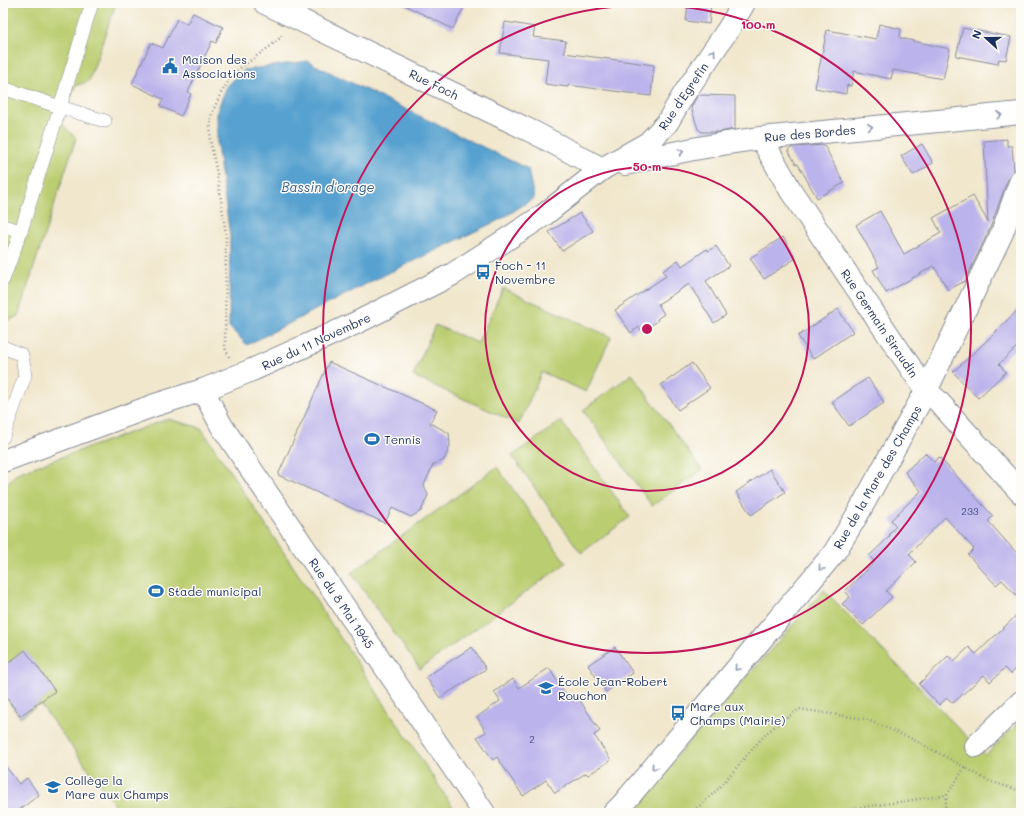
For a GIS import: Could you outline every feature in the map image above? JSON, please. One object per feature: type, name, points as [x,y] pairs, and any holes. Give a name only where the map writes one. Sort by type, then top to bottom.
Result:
[{"type":"street","name":"Rue Foch","points":[[265,3],[538,134],[602,170]]},
{"type":"street","name":"Rue d'Egrefin","points":[[602,170],[648,143],[667,123],[684,94],[744,3]]},
{"type":"street","name":"Rue des Bordes","points":[[602,170],[662,155],[762,138],[1021,113]]},
{"type":"street","name":"Rue Germain Siraudin","points":[[762,138],[791,191],[926,391],[937,400],[1021,493]]},
{"type":"street","name":"Rue du 11 Novembre","points":[[3,461],[155,405],[203,390],[252,370],[356,323],[453,274],[544,215],[602,170]]},
{"type":"street","name":"Rue de la Mare des Champs","points":[[614,813],[834,553],[856,517],[926,391],[1002,233],[1021,180]]},
{"type":"street","name":"Rue du 8 Mai 1945","points":[[203,390],[221,425],[484,813]]},
{"type":"street","points":[[976,746],[1021,702]]},
{"type":"lane","points":[[3,280],[5,265],[21,231],[92,3]]},
{"type":"lane","points":[[3,88],[105,121]]},
{"type":"lane","points":[[3,226],[21,231]]},
{"type":"lane","points":[[3,347],[22,355],[25,376],[3,437]]},
{"type":"path","points":[[236,376],[225,348],[226,234],[210,139],[211,116],[220,95],[230,79],[240,68],[280,38],[292,16]]},
{"type":"path","points":[[690,813],[699,807],[721,785],[768,732],[799,709],[865,719],[908,737],[988,781],[1021,791]]},
{"type":"path","points":[[950,813],[945,807],[947,795],[965,767]]},
{"type":"path","points":[[833,813],[843,810],[947,795]]},
{"type":"green space","points":[[3,3],[116,3],[89,81],[75,86],[62,124],[76,138],[18,316],[3,323]]},
{"type":"green space","points":[[503,288],[611,337],[586,392],[542,372],[519,424],[413,376],[435,325],[478,343]]},
{"type":"green space","points":[[632,374],[702,470],[652,506],[583,410]]},
{"type":"green space","name":"Stade municipal","points":[[168,419],[201,428],[457,813],[121,813],[40,704],[20,717],[3,694],[3,488],[17,473]]},
{"type":"green space","points":[[561,421],[630,517],[581,553],[512,456]]},
{"type":"green space","points":[[497,467],[566,563],[420,669],[351,573]]},
{"type":"green space","points":[[824,590],[986,755],[1021,720],[1021,813],[626,813]]},
{"type":"water","name":"Bassin d'orage","points":[[307,61],[528,169],[534,198],[503,218],[372,281],[247,345],[229,327],[230,235],[217,145],[217,111],[227,86],[244,70]]},
{"type":"building","points":[[400,3],[466,3],[453,29]]},
{"type":"building","points":[[688,3],[711,3],[709,24],[686,21]]},
{"type":"building","name":"Maison des Associations","points":[[193,13],[223,27],[216,43],[212,41],[188,92],[191,94],[181,116],[160,106],[163,99],[132,84],[151,43],[163,48],[177,19],[187,24]]},
{"type":"building","points":[[505,22],[535,27],[533,37],[566,41],[564,53],[654,65],[651,96],[568,85],[568,87],[545,84],[548,59],[500,53]]},
{"type":"building","points":[[879,24],[901,29],[900,38],[950,49],[943,79],[893,70],[891,79],[854,71],[851,86],[847,85],[846,94],[815,88],[827,30],[876,39]]},
{"type":"building","points":[[963,28],[1011,37],[1006,60],[999,59],[998,64],[956,56]]},
{"type":"building","points":[[698,95],[735,96],[735,129],[719,132],[702,132],[698,129],[691,107]]},
{"type":"building","points":[[1007,139],[1007,146],[1012,146],[1014,170],[1009,176],[990,228],[965,281],[948,290],[934,266],[886,293],[873,270],[879,267],[856,225],[880,211],[904,254],[941,233],[933,218],[973,196],[988,222],[984,141]]},
{"type":"building","points":[[922,144],[933,163],[913,175],[901,156]]},
{"type":"building","points":[[824,145],[844,183],[817,198],[798,164],[796,164],[788,150],[793,147]]},
{"type":"building","points":[[580,213],[593,231],[562,251],[549,232]]},
{"type":"building","points":[[783,237],[796,258],[764,279],[750,258]]},
{"type":"building","points":[[716,246],[729,266],[706,281],[726,315],[714,323],[689,284],[658,304],[664,314],[657,319],[658,321],[642,331],[639,327],[631,333],[615,310],[666,276],[663,271],[678,260],[682,266],[707,249],[708,251]]},
{"type":"building","points":[[1021,307],[1021,343],[999,364],[1006,372],[978,398],[953,372]]},
{"type":"building","points":[[838,309],[853,332],[813,359],[798,336]]},
{"type":"building","name":"Tennis","points":[[329,362],[437,410],[430,423],[449,433],[450,446],[444,460],[433,465],[424,485],[428,495],[421,511],[411,517],[392,508],[385,523],[278,475]]},
{"type":"building","points":[[692,363],[710,388],[678,410],[661,385]]},
{"type":"building","points":[[868,378],[884,403],[849,426],[832,402]]},
{"type":"building","points":[[925,453],[934,462],[939,457],[993,516],[988,521],[1021,558],[1021,600],[1002,580],[996,585],[968,555],[974,549],[945,517],[909,554],[916,562],[886,591],[892,597],[863,625],[842,604],[850,597],[845,591],[875,562],[869,556],[890,536],[889,534],[896,526],[891,520],[921,491],[905,472]]},
{"type":"building","points":[[770,469],[785,492],[751,515],[736,492]]},
{"type":"building","points":[[1021,611],[1021,664],[1011,674],[1005,668],[990,682],[984,675],[953,703],[947,698],[939,705],[919,684],[948,656],[954,661],[969,647],[976,654]]},
{"type":"building","points":[[472,647],[486,669],[440,698],[426,677]]},
{"type":"building","points":[[615,647],[633,673],[606,692],[588,665]]},
{"type":"building","points":[[25,650],[55,691],[20,716],[3,693],[3,667]]},
{"type":"building","points":[[549,668],[570,701],[577,696],[600,731],[594,735],[611,760],[588,775],[586,773],[555,793],[546,780],[523,796],[497,757],[493,760],[477,737],[486,732],[477,717],[500,701],[494,692],[513,679],[519,688]]},
{"type":"building","points":[[3,763],[19,784],[27,778],[39,795],[15,813],[3,813]]},
{"type":"place","name":"Maison des Associations","points":[[170,66]]},
{"type":"place","name":"Foch - 11 Novembre","points":[[483,272]]},
{"type":"place","name":"Tennis","points":[[372,439]]},
{"type":"place","name":"Stade municipal","points":[[156,591]]},
{"type":"place","name":"École Jean-Robert Rouchon","points":[[546,688]]},
{"type":"place","name":"Mare aux Champs (Mairie)","points":[[678,713]]},
{"type":"place","name":"Collège la Mare aux Champs","points":[[53,787]]}]
